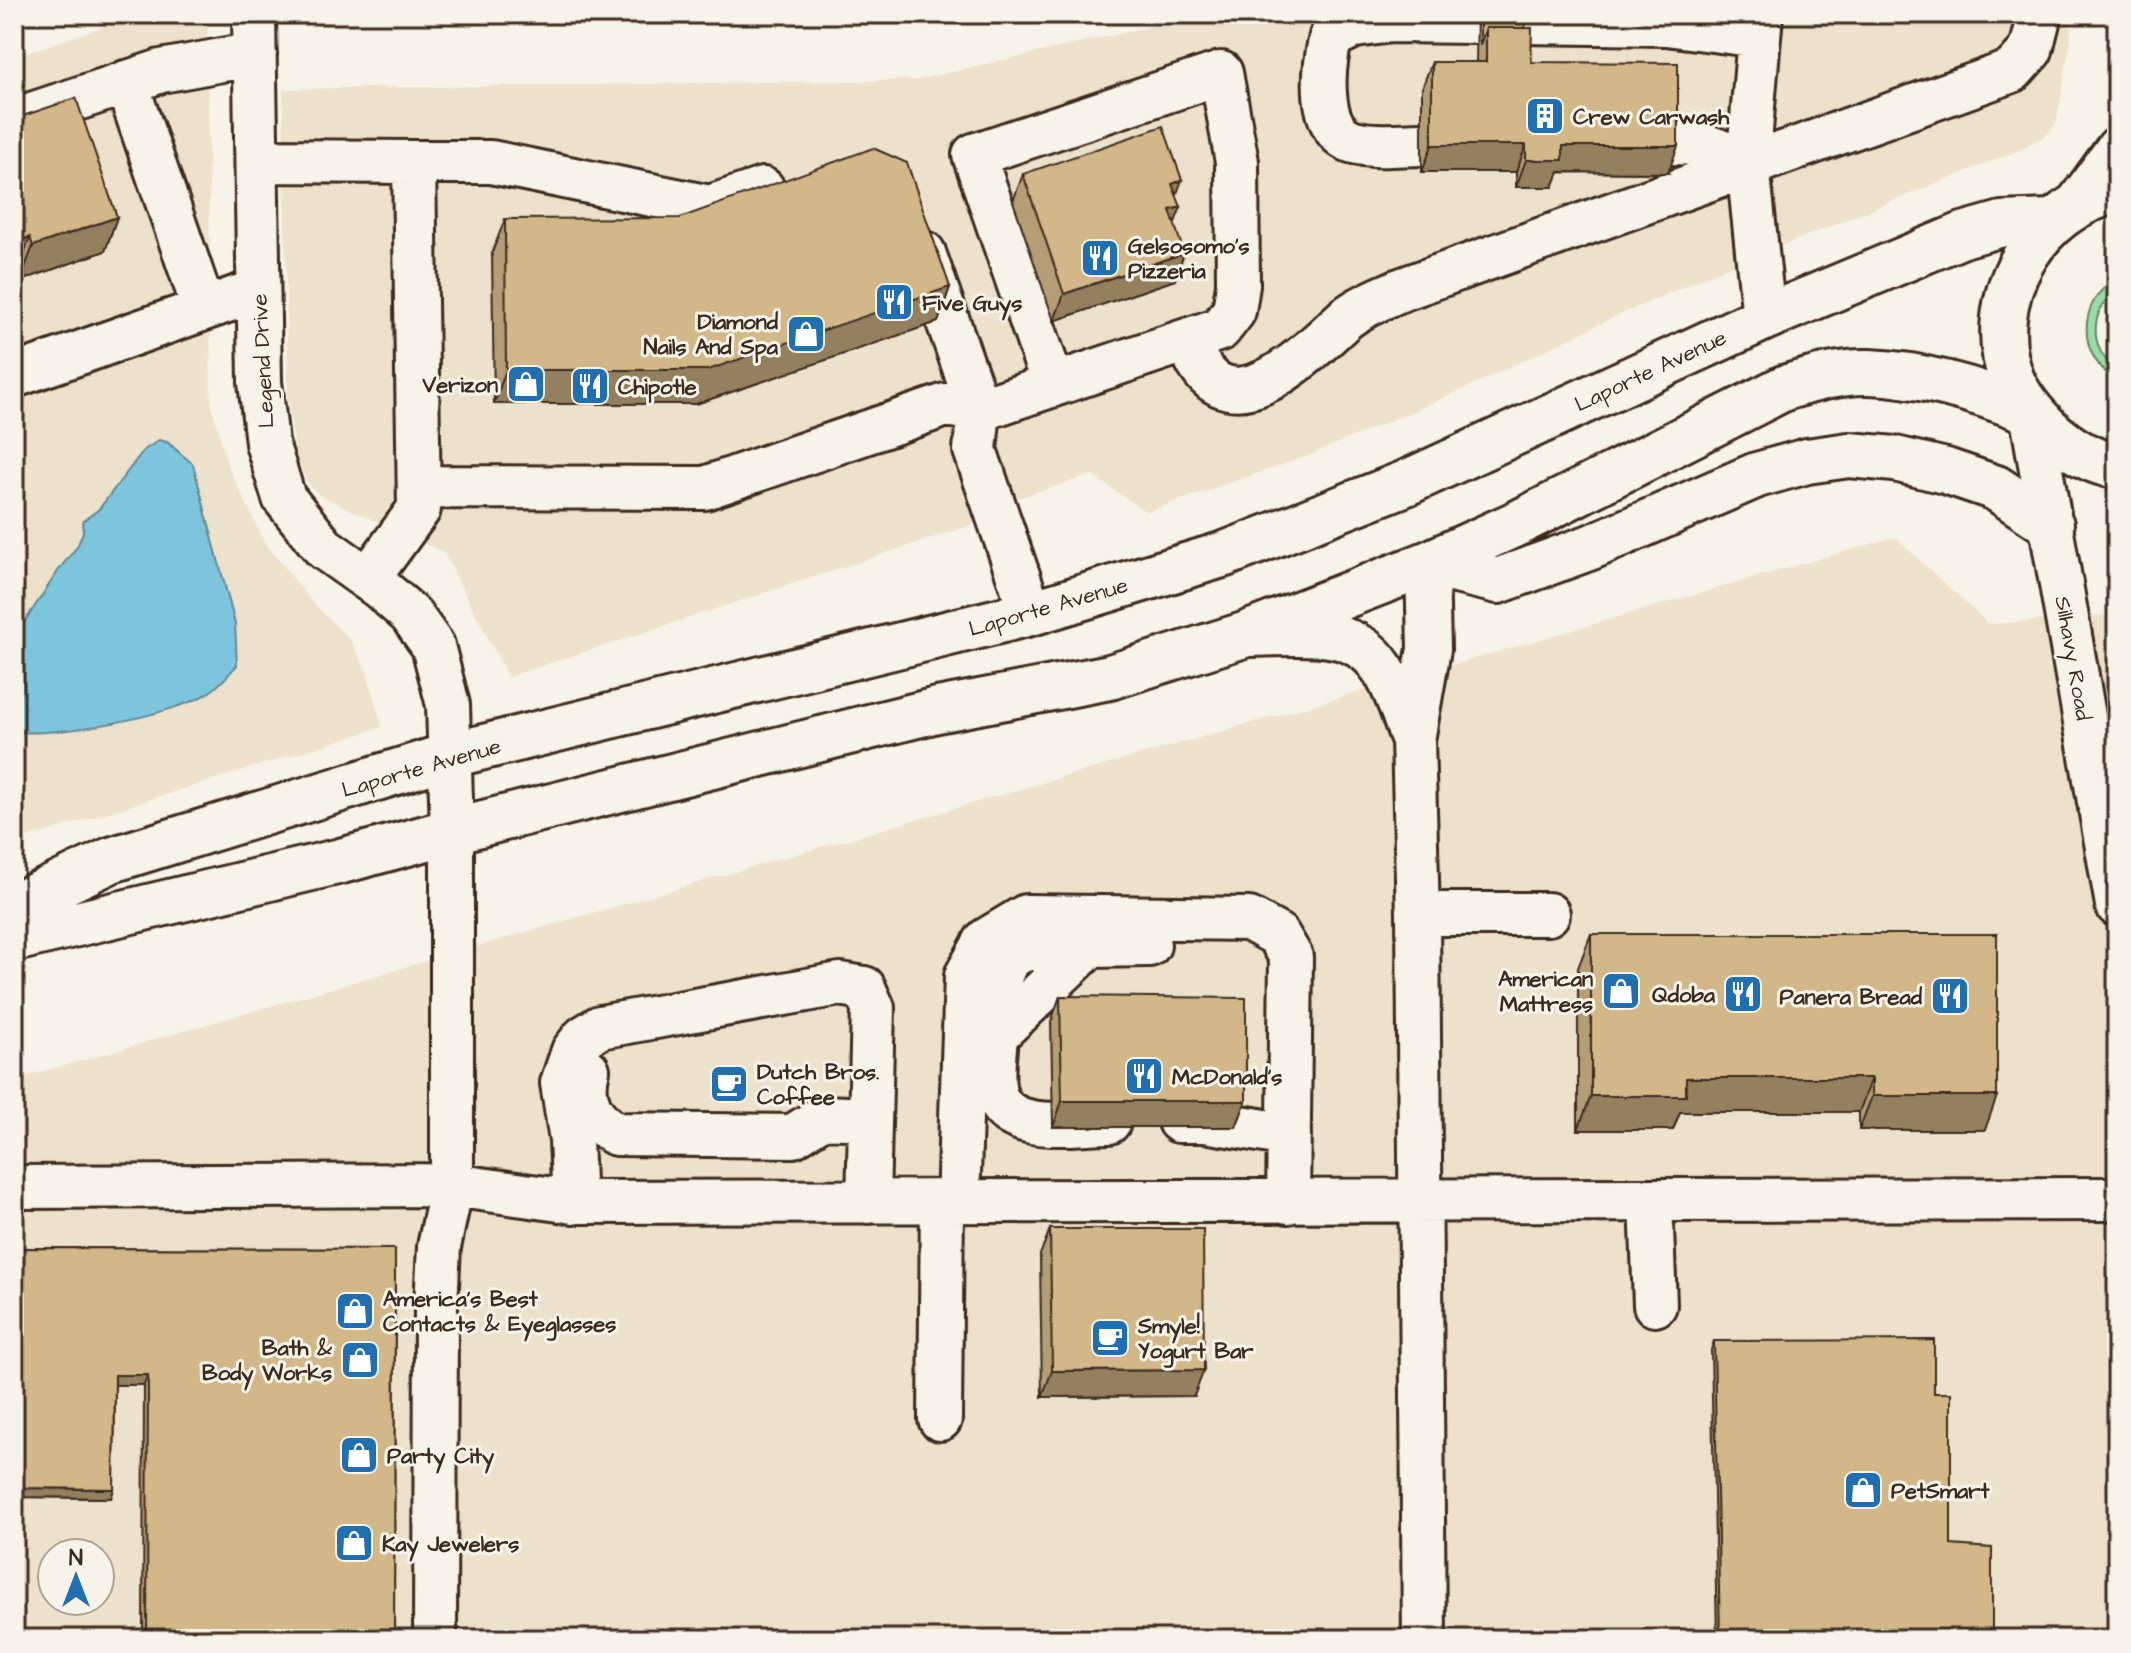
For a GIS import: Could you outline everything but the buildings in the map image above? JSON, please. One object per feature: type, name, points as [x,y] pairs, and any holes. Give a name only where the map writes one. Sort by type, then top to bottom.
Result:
[{"type":"main road","name":"Laporte Avenue","points":[[14,906],[111,860],[451,755],[1031,613],[1225,554],[1406,483],[1764,318],[1963,235],[2082,206]]},
{"type":"main road","points":[[2082,206],[2020,261],[2005,306],[2005,355],[2012,379],[2031,412],[2065,446],[2103,464],[2117,466]]},
{"type":"main road","points":[[14,939],[341,861],[937,710],[1110,677],[1244,635],[1427,564],[1518,523],[1784,388],[1824,377],[1867,372],[1912,377],[1990,395],[2031,412]]},
{"type":"main road","points":[[1427,564],[1498,581],[1591,547],[1757,475],[1807,461],[1849,455],[1895,459],[1946,471],[1996,488],[2051,525]]},
{"type":"street","points":[[1191,339],[1198,363],[1216,383],[1241,390],[1271,379],[1296,363],[1347,318],[1400,290],[2012,71],[2031,50],[2040,14]]},
{"type":"street","points":[[1422,144],[1350,142],[1333,128],[1326,108],[1326,57],[1331,37],[1355,26],[1391,21],[1476,22]]},
{"type":"street","points":[[1522,22],[1760,25],[1748,165],[1764,318]]},
{"type":"street","points":[[14,120],[161,71],[254,34]]},
{"type":"street","name":"Legend Drive","points":[[254,34],[260,382],[267,443],[284,498],[324,548],[411,615],[433,646],[448,705],[452,831],[452,1185],[439,1247],[436,1305],[435,1639]]},
{"type":"street","points":[[419,487],[705,488],[946,405],[979,410],[1220,329],[1234,311],[1238,285],[1237,162],[1221,73],[974,155],[1053,384]]},
{"type":"street","points":[[126,82],[204,309]]},
{"type":"street","points":[[1668,143],[1699,143],[1723,151],[1748,165]]},
{"type":"street","points":[[2082,206],[2117,149]]},
{"type":"street","points":[[257,161],[491,162],[710,207],[800,177]]},
{"type":"street","points":[[368,579],[419,509],[414,162]]},
{"type":"street","points":[[911,215],[979,410],[975,450],[1031,613]]},
{"type":"street","points":[[14,376],[258,290]]},
{"type":"street","name":"Silhavy Road","points":[[2031,412],[2117,905]]},
{"type":"street","points":[[1424,1639],[1418,914],[1413,740],[1429,649],[1427,564]]},
{"type":"street","points":[[1244,635],[1325,634],[1363,646],[1382,667],[1413,740]]},
{"type":"street","points":[[1418,914],[1548,914]]},
{"type":"street","points":[[940,1419],[950,1202],[966,976],[986,940],[1026,916],[1249,919],[1278,935],[1291,957],[1288,1202]]},
{"type":"street","points":[[1219,919],[1173,945],[1090,946],[996,1035],[995,1092],[1005,1111],[1023,1122],[1205,1121],[1289,1135]]},
{"type":"street","points":[[574,1202],[571,1140],[562,1083],[573,1051],[584,1037],[600,1027],[840,984],[864,988],[873,1008],[868,1202]]},
{"type":"street","points":[[647,1019],[627,1040],[609,1045],[596,1055],[586,1074],[585,1091],[590,1110],[600,1125],[616,1134],[793,1136],[823,1117],[870,1119]]},
{"type":"street","points":[[14,1187],[452,1185],[574,1202],[2117,1199]]},
{"type":"street","points":[[1651,1202],[1655,1305]]},
{"type":"shaded area","points":[[140,14],[207,14],[211,404],[228,466],[265,543],[312,602],[350,640],[366,669],[382,727],[14,842],[14,57]]},
{"type":"shaded area","points":[[1205,14],[2070,14],[2071,38],[2057,120],[2049,133],[2022,149],[1721,270],[1460,391],[1305,457],[1146,512],[1092,475],[1017,498],[969,526],[508,677],[444,553],[317,494],[307,482],[296,457],[288,400],[283,89],[917,80]]},
{"type":"shaded area","points":[[1895,537],[1988,624],[2117,615],[2117,1639],[14,1639],[14,1080]]},
{"type":"green space","points":[[2117,279],[2117,290],[2101,308],[2096,330],[2101,352],[2117,369],[2117,380],[2094,358],[2087,330],[2088,315],[2094,301]]},
{"type":"water","points":[[159,440],[167,442],[193,464],[235,624],[237,665],[211,691],[173,708],[84,728],[32,733],[14,731],[14,638],[77,547],[83,532],[83,521],[99,509],[143,451]]},
{"type":"place","name":"Crew Carwash","points":[[1545,116]]},
{"type":"place","name":"Gelsosomo's Pizzeria","points":[[1100,258]]},
{"type":"place","name":"Five Guys","points":[[894,302]]},
{"type":"place","name":"Diamond Nails And Spa","points":[[806,334]]},
{"type":"place","name":"Verizon","points":[[526,384]]},
{"type":"place","name":"Chipotle","points":[[590,386]]},
{"type":"place","name":"American Mattress","points":[[1621,991]]},
{"type":"place","name":"Qdoba","points":[[1743,994]]},
{"type":"place","name":"Panera Bread","points":[[1950,996]]},
{"type":"place","name":"McDonald's","points":[[1144,1076]]},
{"type":"place","name":"Dutch Bros. Coffee","points":[[729,1084]]},
{"type":"place","name":"America's Best Contacts & Eyeglasses","points":[[355,1311]]},
{"type":"place","name":"Smyle! Yogurt Bar","points":[[1110,1338]]},
{"type":"place","name":"Bath & Body Works","points":[[360,1360]]},
{"type":"place","name":"Party City","points":[[359,1455]]},
{"type":"place","name":"PetSmart","points":[[1863,1490]]},
{"type":"place","name":"Kay Jewelers","points":[[354,1543]]}]
